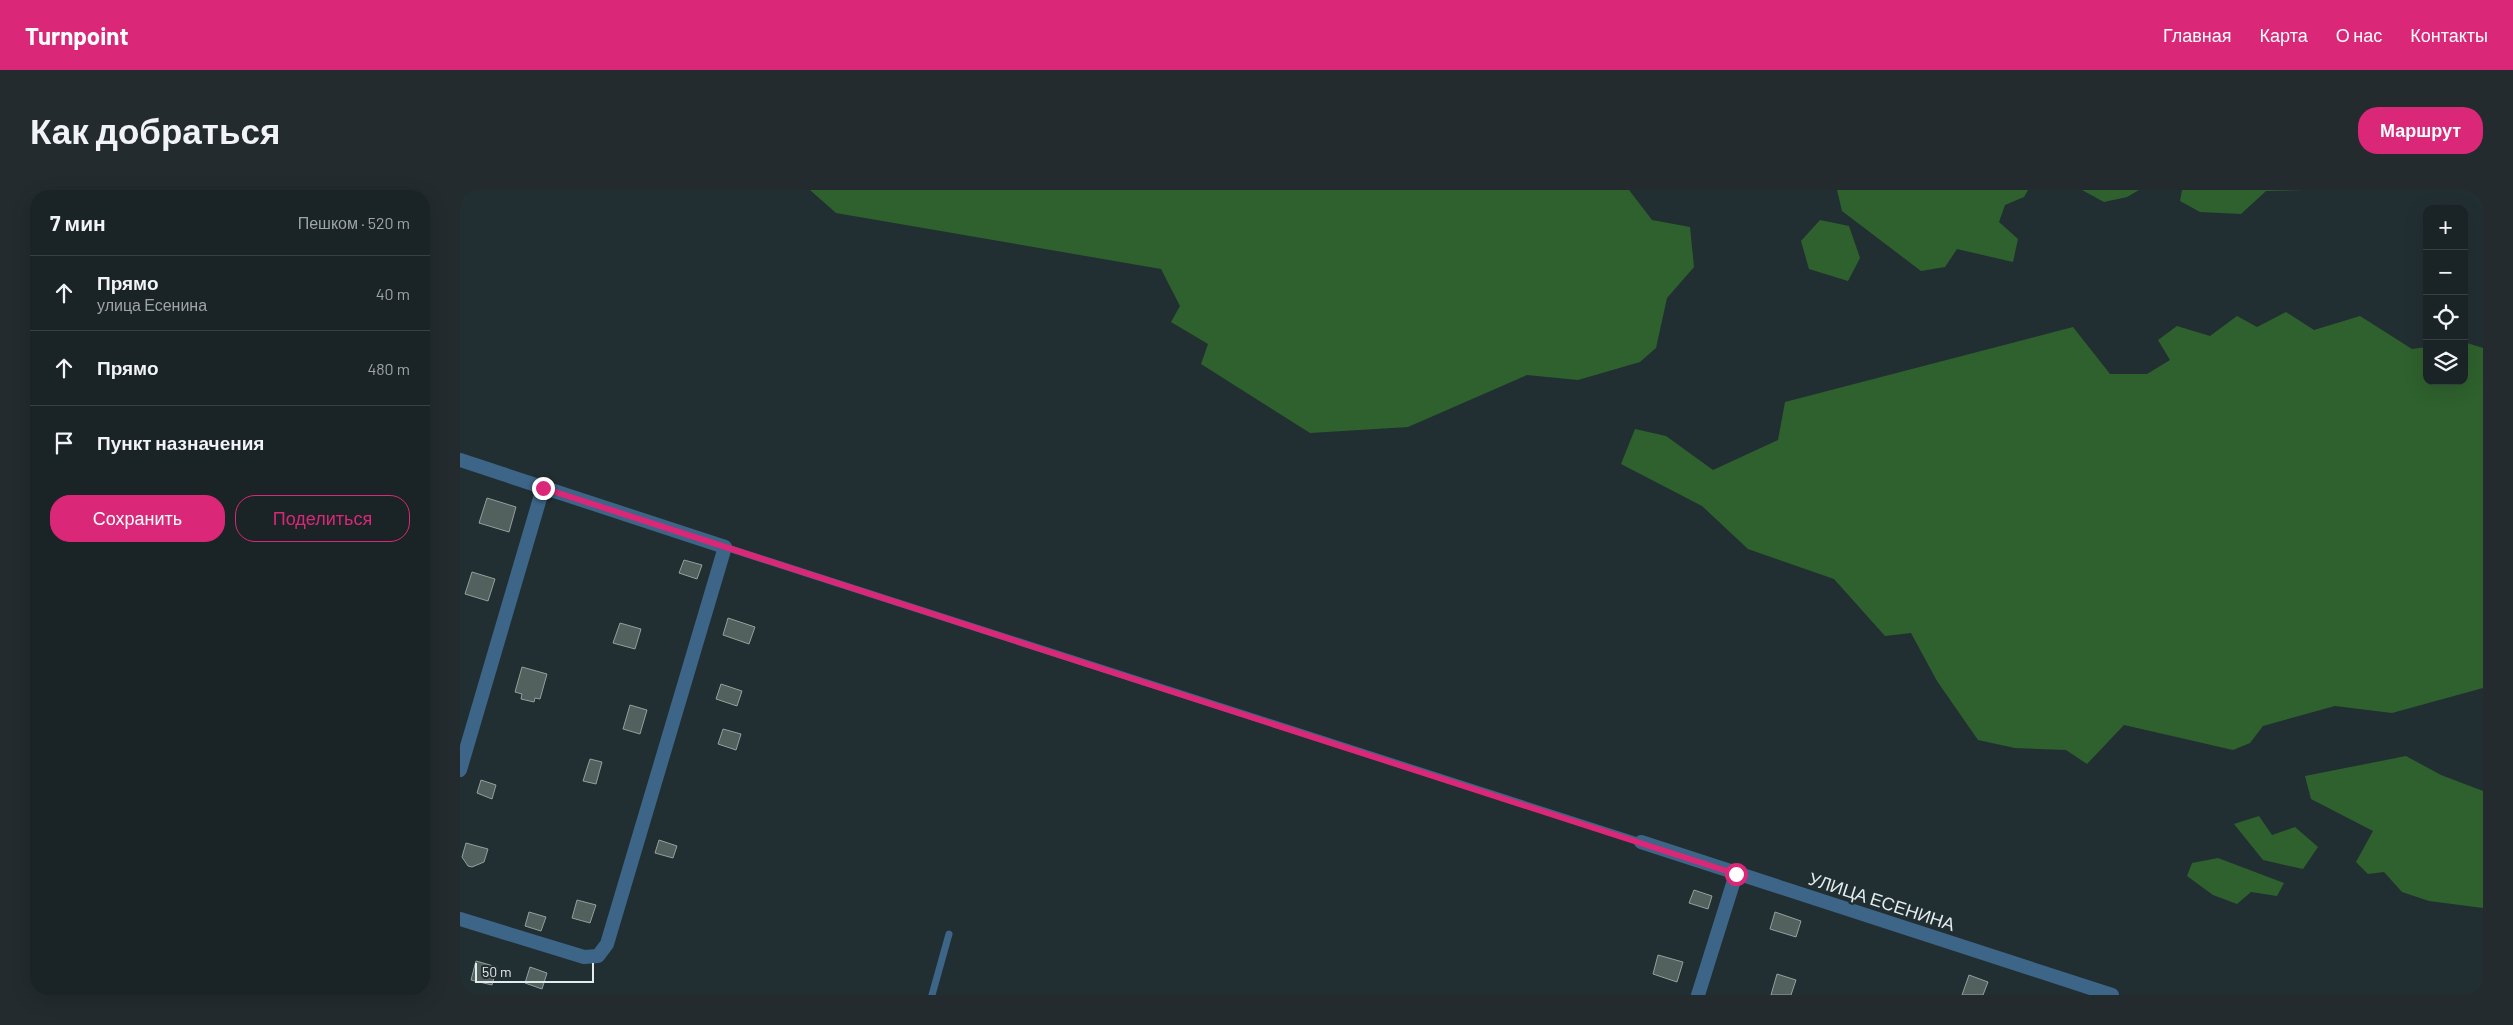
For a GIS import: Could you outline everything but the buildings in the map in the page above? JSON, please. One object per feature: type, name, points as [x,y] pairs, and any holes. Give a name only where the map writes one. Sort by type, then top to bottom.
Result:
[{"type":"street","points":[[460,460],[725,546],[607,944],[598,956],[584,957],[460,919]]},
{"type":"street","points":[[460,770],[543,488]]},
{"type":"street","name":"УЛИЦА ЕСЕНИНА","points":[[1641,842],[2112,995]]},
{"type":"street","points":[[1698,995],[1736,874]]},
{"type":"lane","points":[[725,546],[1641,842]]},
{"type":"lane","points":[[932,995],[949,934]]},
{"type":"green space","points":[[810,190],[1629,190],[1652,220],[1690,227],[1694,267],[1667,298],[1656,348],[1640,362],[1578,380],[1527,375],[1408,427],[1310,433],[1201,364],[1208,344],[1171,322],[1180,306],[1161,269],[836,213]]},
{"type":"green space","points":[[1837,190],[2028,190],[2024,197],[2005,205],[1999,222],[2018,239],[2013,262],[1957,249],[1945,267],[1921,271],[1842,211]]},
{"type":"green space","points":[[2082,190],[2139,190],[2127,197],[2104,202]]},
{"type":"green space","points":[[2182,190],[2304,190],[2266,191],[2241,214],[2200,212],[2180,201]]},
{"type":"green space","points":[[1820,220],[1849,226],[1860,258],[1848,281],[1809,269],[1801,241]]},
{"type":"green space","points":[[2286,312],[2314,330],[2360,316],[2412,349],[2423,348],[2423,385],[2468,385],[2468,343],[2483,348],[2483,688],[2392,713],[2335,706],[2263,726],[2250,743],[2233,750],[2124,725],[2087,764],[2066,750],[2015,748],[1978,740],[1937,681],[1911,633],[1885,636],[1834,579],[1748,549],[1702,506],[1621,464],[1635,429],[1666,436],[1713,470],[1778,440],[1785,402],[2073,327],[2110,374],[2147,374],[2170,360],[2158,340],[2177,326],[2210,336],[2237,316],[2257,327]]},
{"type":"green space","points":[[2406,756],[2441,775],[2483,791],[2483,908],[2429,901],[2402,892],[2384,872],[2368,874],[2356,862],[2373,831],[2311,799],[2305,776]]},
{"type":"green space","points":[[2259,816],[2272,835],[2295,827],[2318,847],[2303,869],[2263,860],[2234,824]]},
{"type":"green space","points":[[2218,858],[2284,883],[2277,896],[2251,892],[2237,904],[2213,895],[2187,876],[2192,863]]},
{"type":"route","points":[[543,488],[1736,874]]}]
